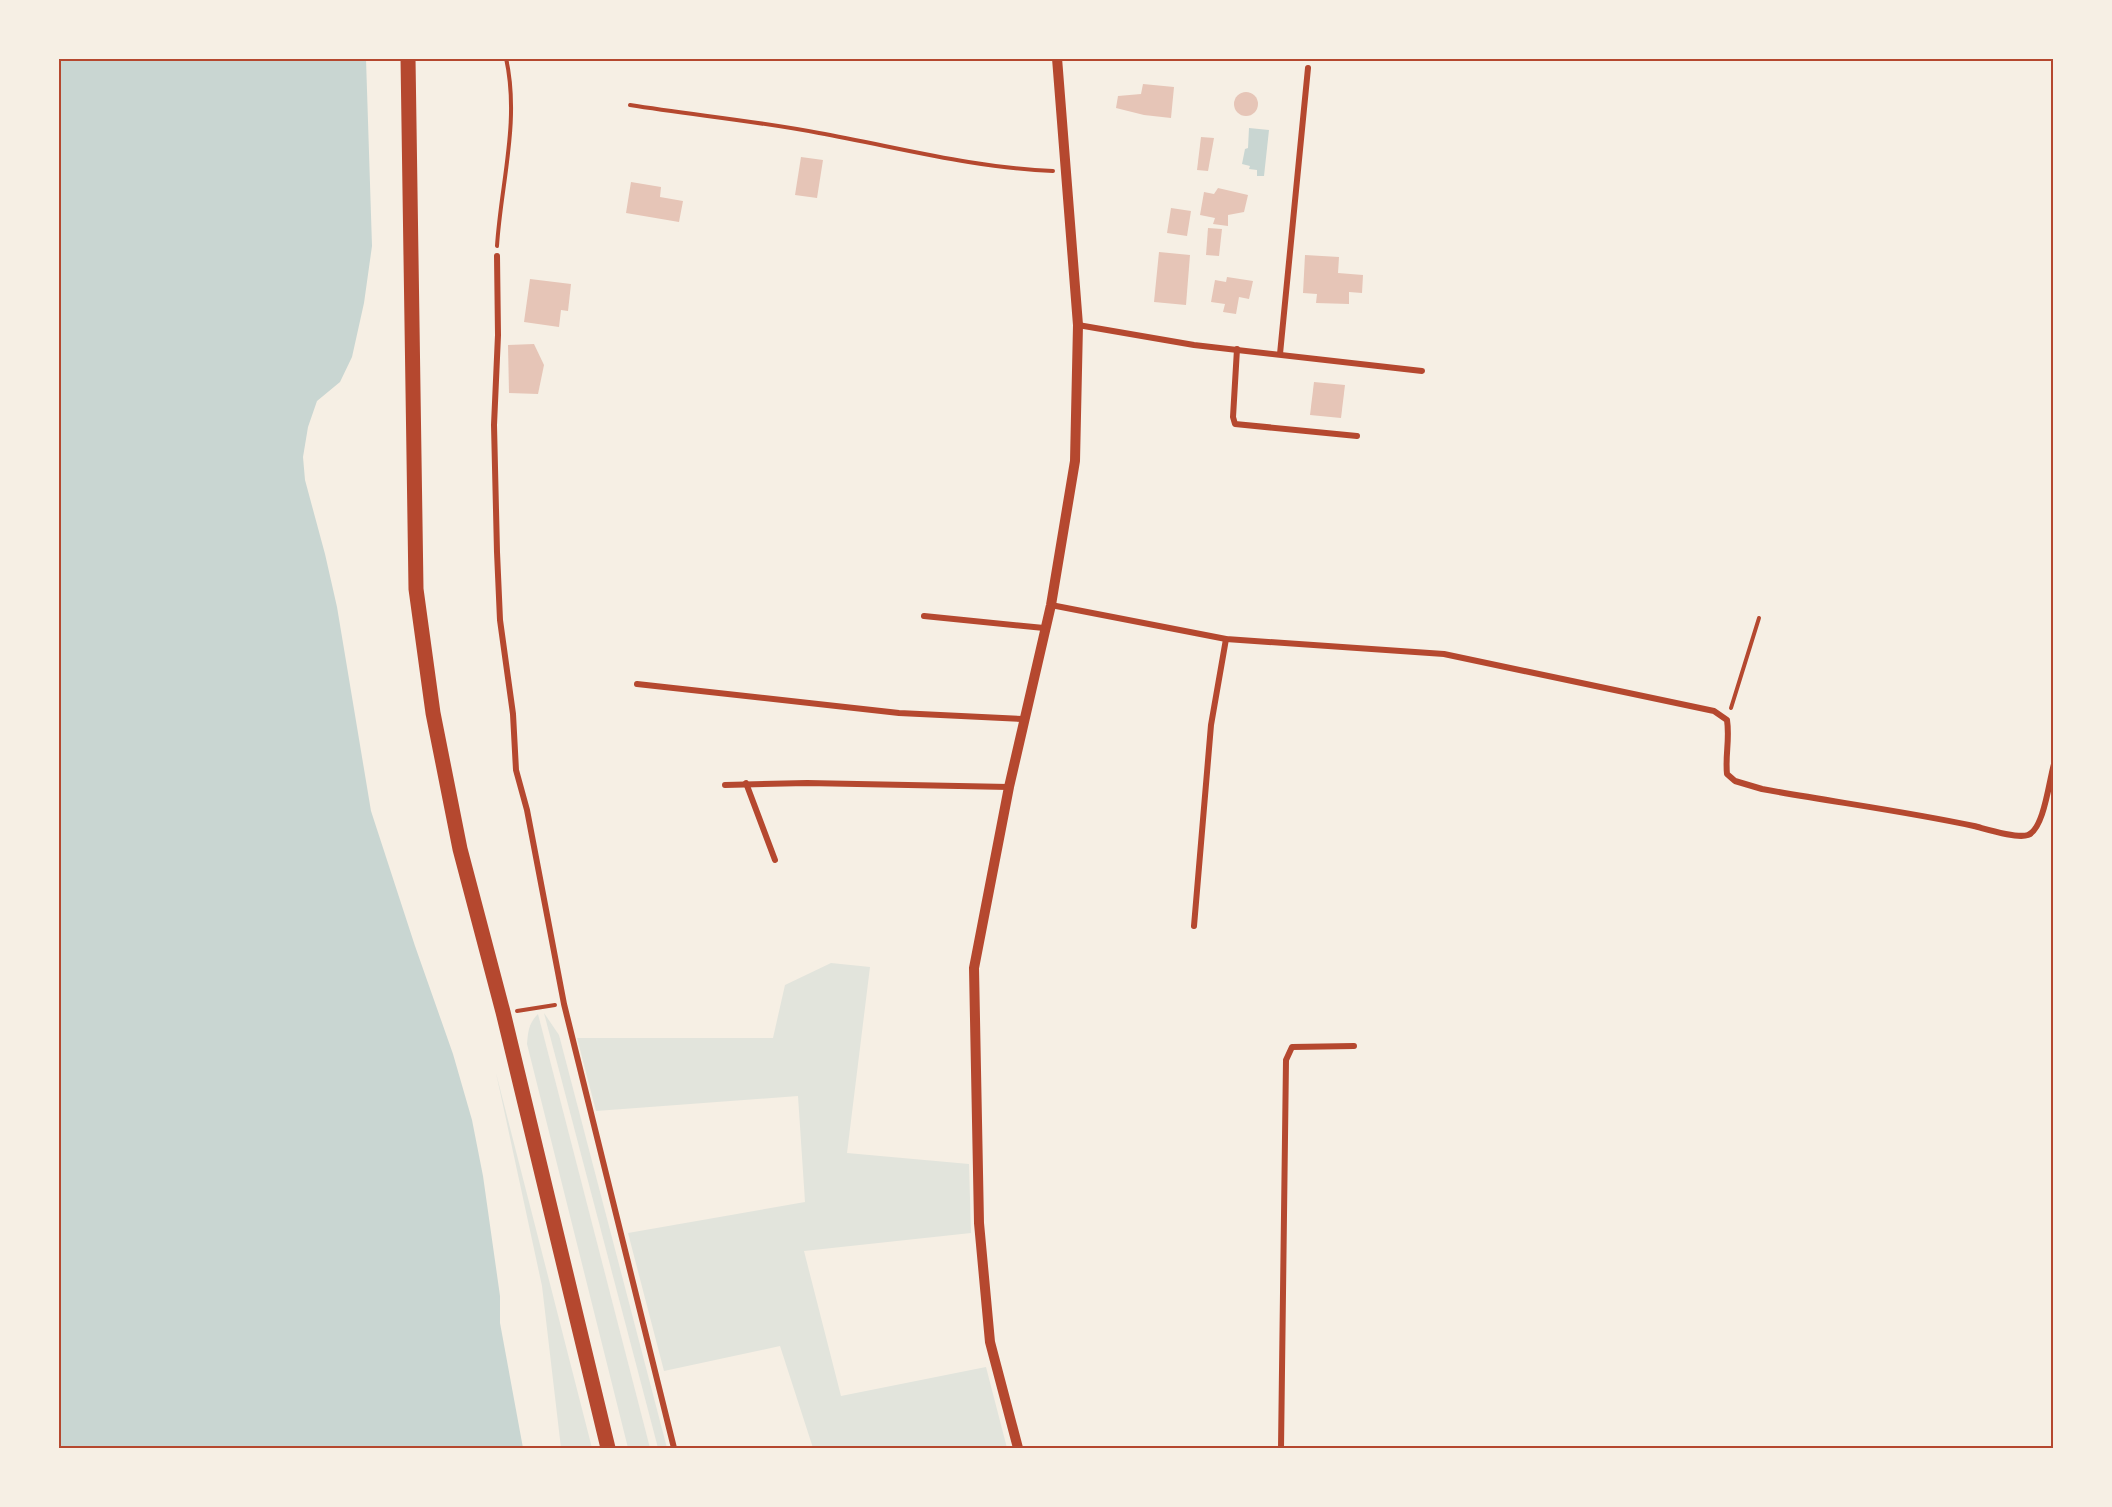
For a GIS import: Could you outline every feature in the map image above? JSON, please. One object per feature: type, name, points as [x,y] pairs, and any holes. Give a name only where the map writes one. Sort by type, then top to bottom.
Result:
[{"type":"main road","points":[[408,58],[416,589],[433,713],[458,837],[503,1012],[608,1449]]},
{"type":"street","points":[[1018,1449],[990,1342],[979,1223],[974,968],[1023,719],[1051,605],[1075,460],[1078,325],[1057,58]]},
{"type":"street","points":[[1280,354],[1308,68]]},
{"type":"street","points":[[497,256],[495,490],[500,620],[513,714],[516,770],[530,822],[564,1004],[674,1449]]},
{"type":"street","points":[[1078,325],[1194,345],[1422,371]]},
{"type":"street","points":[[1237,350],[1233,417],[1235,424],[1357,436]]},
{"type":"street","points":[[1051,605],[1226,639],[1444,654],[1714,711],[1727,720],[1730,736],[1727,774],[1735,781],[1762,789],[2007,833],[2026,836],[2035,831],[2041,820],[2054,764]]},
{"type":"street","points":[[924,616],[1044,628]]},
{"type":"street","points":[[1194,926],[1211,725],[1226,639]]},
{"type":"street","points":[[638,684],[899,713],[1023,719]]},
{"type":"street","points":[[746,783],[775,860]]},
{"type":"street","points":[[725,785],[807,783],[1009,787]]},
{"type":"street","points":[[1281,1449],[1286,1060],[1292,1047],[1354,1046]]},
{"type":"path","points":[[497,256],[503,188],[512,130],[511,82],[506,58]]},
{"type":"path","points":[[630,105],[817,133],[924,154],[1024,170],[1066,172]]},
{"type":"path","points":[[1727,720],[1759,618]]},
{"type":"path","points":[[503,1012],[564,1004]]},
{"type":"shaded area","points":[[58,59],[366,59],[372,246],[364,303],[352,357],[340,382],[317,401],[308,427],[303,457],[305,480],[337,607],[371,811],[453,1054],[472,1120],[483,1176],[500,1296],[500,1323],[523,1448],[59,1448]]},
{"type":"shaded area","points":[[1249,128],[1269,130],[1264,176],[1257,176],[1257,170],[1249,169],[1250,166],[1242,164],[1245,149],[1248,148]]},
{"type":"shaded area","points":[[831,963],[870,967],[847,1153],[969,1164],[971,1233],[804,1251],[841,1396],[986,1367],[1007,1448],[813,1448],[780,1346],[664,1371],[628,1233],[805,1202],[798,1096],[596,1111],[577,1038],[773,1038],[785,985]]},
{"type":"shaded area","points":[[544,1013],[559,1035],[667,1448],[658,1448]]},
{"type":"shaded area","points":[[538,1014],[650,1448],[628,1448],[527,1044],[529,1028]]},
{"type":"shaded area","points":[[496,1073],[592,1448],[561,1448],[542,1286]]},
{"type":"building","points":[[1143,84],[1174,87],[1171,118],[1144,115],[1116,108],[1118,96],[1141,94]]},
{"type":"building","points":[[1246,92],[1254,96],[1258,104],[1254,112],[1246,116],[1238,112],[1234,104],[1238,96]]},
{"type":"building","points":[[1201,137],[1214,138],[1208,171],[1197,170]]},
{"type":"building","points":[[801,157],[823,160],[817,198],[795,195]]},
{"type":"building","points":[[631,182],[661,187],[660,197],[683,201],[679,222],[626,213]]},
{"type":"building","points":[[1218,188],[1248,195],[1244,212],[1228,215],[1228,226],[1213,224],[1215,218],[1200,215],[1204,192],[1214,194]]},
{"type":"building","points":[[1171,208],[1191,211],[1187,236],[1167,233]]},
{"type":"building","points":[[1208,228],[1222,229],[1219,256],[1206,255]]},
{"type":"building","points":[[1159,252],[1190,255],[1186,305],[1154,302]]},
{"type":"building","points":[[1305,255],[1339,257],[1338,273],[1363,275],[1362,293],[1349,292],[1349,304],[1316,303],[1317,294],[1303,293]]},
{"type":"building","points":[[1227,277],[1253,281],[1249,299],[1239,297],[1236,314],[1223,312],[1225,304],[1211,302],[1215,280],[1226,282]]},
{"type":"building","points":[[530,279],[571,284],[568,311],[561,310],[559,327],[524,322]]},
{"type":"building","points":[[534,344],[544,365],[538,394],[509,393],[508,345]]},
{"type":"building","points":[[1314,382],[1345,385],[1341,418],[1310,415]]}]
